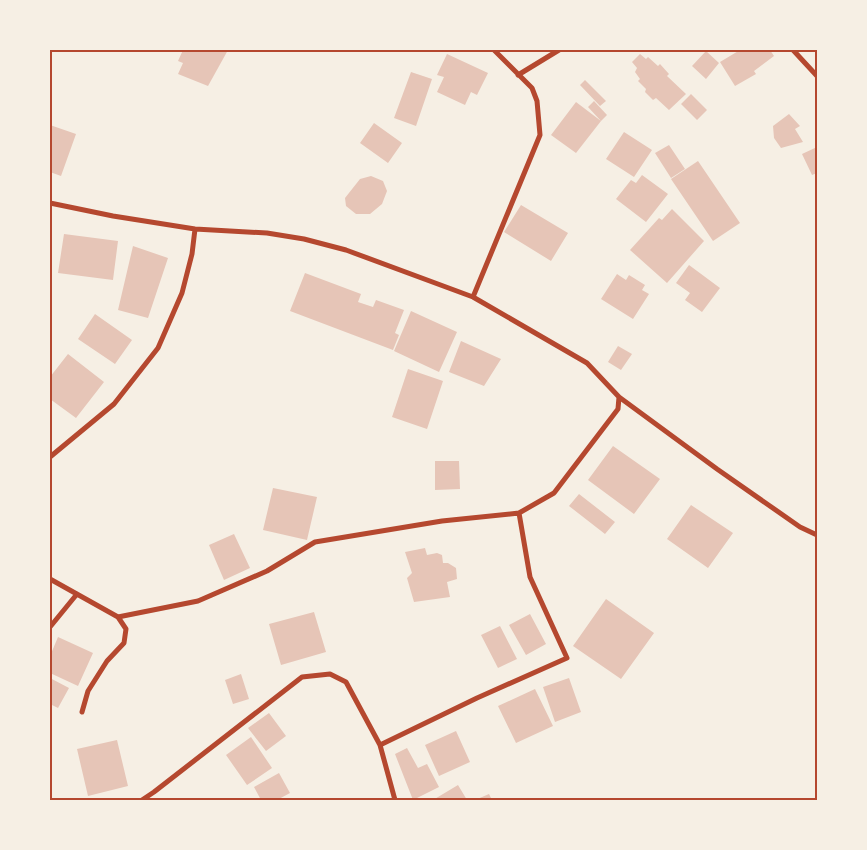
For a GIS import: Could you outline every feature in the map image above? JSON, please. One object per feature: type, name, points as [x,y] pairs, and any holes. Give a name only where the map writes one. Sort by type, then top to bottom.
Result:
[{"type":"street","points":[[473,298],[540,135],[537,101],[532,88],[494,50]]},
{"type":"street","points":[[518,75],[559,50]]},
{"type":"street","points":[[793,50],[817,76]]},
{"type":"street","points":[[50,203],[113,216],[195,229],[267,233],[304,239],[346,250],[473,298],[587,363],[619,397],[800,527],[817,534]]},
{"type":"street","points":[[50,457],[114,404],[158,348],[182,293],[192,254],[195,229]]},
{"type":"street","points":[[118,617],[198,602],[267,571],[315,542],[442,521],[519,513],[554,493],[618,409],[619,397]]},
{"type":"street","points":[[380,745],[477,698],[567,658],[530,577],[519,513]]},
{"type":"street","points":[[50,580],[118,617],[126,629],[124,643],[107,661],[88,691],[82,712]]},
{"type":"street","points":[[50,627],[77,594]]},
{"type":"street","points":[[142,800],[302,677],[330,674],[346,682],[380,745],[395,800]]},
{"type":"building","points":[[183,50],[228,50],[208,86],[178,74],[183,63],[178,61]]},
{"type":"building","points":[[740,50],[770,50],[774,56],[754,71],[756,74],[735,86],[720,62]]},
{"type":"building","points":[[706,51],[719,63],[706,79],[692,66]]},
{"type":"building","points":[[447,54],[488,73],[477,95],[471,92],[465,105],[437,92],[444,77],[437,75]]},
{"type":"building","points":[[640,54],[646,59],[648,57],[658,66],[660,64],[669,74],[667,76],[686,94],[669,110],[656,98],[653,100],[638,81],[640,79],[635,72],[637,68],[632,62]]},
{"type":"building","points":[[411,72],[432,79],[416,126],[394,118]]},
{"type":"building","points":[[585,80],[606,101],[600,106],[580,85]]},
{"type":"building","points":[[691,94],[707,110],[697,120],[681,104]]},
{"type":"building","points":[[594,101],[607,115],[601,121],[588,107]]},
{"type":"building","points":[[576,102],[601,121],[576,153],[551,135]]},
{"type":"building","points":[[789,114],[800,126],[795,129],[803,142],[781,148],[774,138],[773,126]]},
{"type":"building","points":[[374,123],[402,143],[388,163],[360,143]]},
{"type":"building","points":[[50,125],[76,134],[61,176],[50,172]]},
{"type":"building","points":[[624,132],[652,150],[634,177],[606,159]]},
{"type":"building","points":[[669,145],[685,169],[671,178],[655,153]]},
{"type":"building","points":[[817,147],[817,173],[812,175],[802,154]]},
{"type":"building","points":[[698,161],[740,223],[713,241],[671,179]]},
{"type":"building","points":[[642,175],[668,194],[646,222],[616,199],[631,180],[636,183]]},
{"type":"building","points":[[371,176],[383,181],[387,191],[382,204],[370,214],[356,214],[346,206],[345,198],[360,179]]},
{"type":"building","points":[[521,205],[568,233],[551,261],[504,232]]},
{"type":"building","points":[[672,209],[704,241],[667,283],[630,250],[659,218],[662,220]]},
{"type":"building","points":[[64,234],[118,241],[113,280],[58,273]]},
{"type":"building","points":[[133,246],[168,258],[148,318],[118,310]]},
{"type":"building","points":[[689,265],[720,288],[702,312],[685,300],[690,293],[676,283]]},
{"type":"building","points":[[305,273],[361,294],[358,302],[373,307],[376,300],[404,310],[395,333],[399,335],[393,350],[290,311]]},
{"type":"building","points":[[617,274],[626,280],[629,275],[645,285],[642,290],[649,294],[633,319],[601,299]]},
{"type":"building","points":[[411,311],[457,332],[439,372],[394,351]]},
{"type":"building","points":[[95,314],[132,340],[115,364],[78,339]]},
{"type":"building","points":[[461,341],[501,359],[484,386],[449,372]]},
{"type":"building","points":[[618,346],[632,354],[621,370],[608,362]]},
{"type":"building","points":[[68,354],[104,382],[76,418],[50,399],[50,377]]},
{"type":"building","points":[[408,369],[443,381],[427,429],[392,417]]},
{"type":"building","points":[[613,446],[660,479],[634,514],[588,480]]},
{"type":"building","points":[[435,461],[459,461],[460,489],[435,490]]},
{"type":"building","points":[[273,488],[317,497],[307,540],[263,530]]},
{"type":"building","points":[[579,494],[615,522],[605,534],[569,506]]},
{"type":"building","points":[[691,505],[733,533],[708,568],[667,539]]},
{"type":"building","points":[[234,534],[250,568],[224,580],[209,545]]},
{"type":"building","points":[[425,548],[427,555],[437,553],[442,555],[443,563],[448,563],[456,568],[457,579],[447,582],[450,597],[414,602],[407,578],[412,573],[405,552]]},
{"type":"building","points":[[606,599],[654,633],[621,679],[573,646]]},
{"type":"building","points":[[314,612],[326,652],[281,665],[269,624]]},
{"type":"building","points":[[530,614],[546,644],[526,655],[509,625]]},
{"type":"building","points":[[500,626],[517,659],[498,668],[481,635]]},
{"type":"building","points":[[58,637],[93,653],[78,686],[50,673],[50,656]]},
{"type":"building","points":[[241,674],[249,699],[233,704],[225,680]]},
{"type":"building","points":[[50,678],[69,688],[58,708],[50,704]]},
{"type":"building","points":[[569,678],[581,712],[555,722],[543,687]]},
{"type":"building","points":[[535,689],[553,726],[516,743],[498,706]]},
{"type":"building","points":[[269,713],[286,736],[266,751],[248,728]]},
{"type":"building","points":[[456,731],[470,762],[439,776],[425,745]]},
{"type":"building","points":[[251,737],[272,768],[247,785],[226,755]]},
{"type":"building","points":[[117,740],[128,786],[88,796],[77,749]]},
{"type":"building","points":[[407,748],[418,768],[427,764],[439,787],[413,800],[395,754]]},
{"type":"building","points":[[279,773],[290,793],[277,800],[261,800],[254,787]]},
{"type":"building","points":[[458,785],[467,800],[433,800]]},
{"type":"building","points":[[489,794],[492,800],[475,800]]}]
